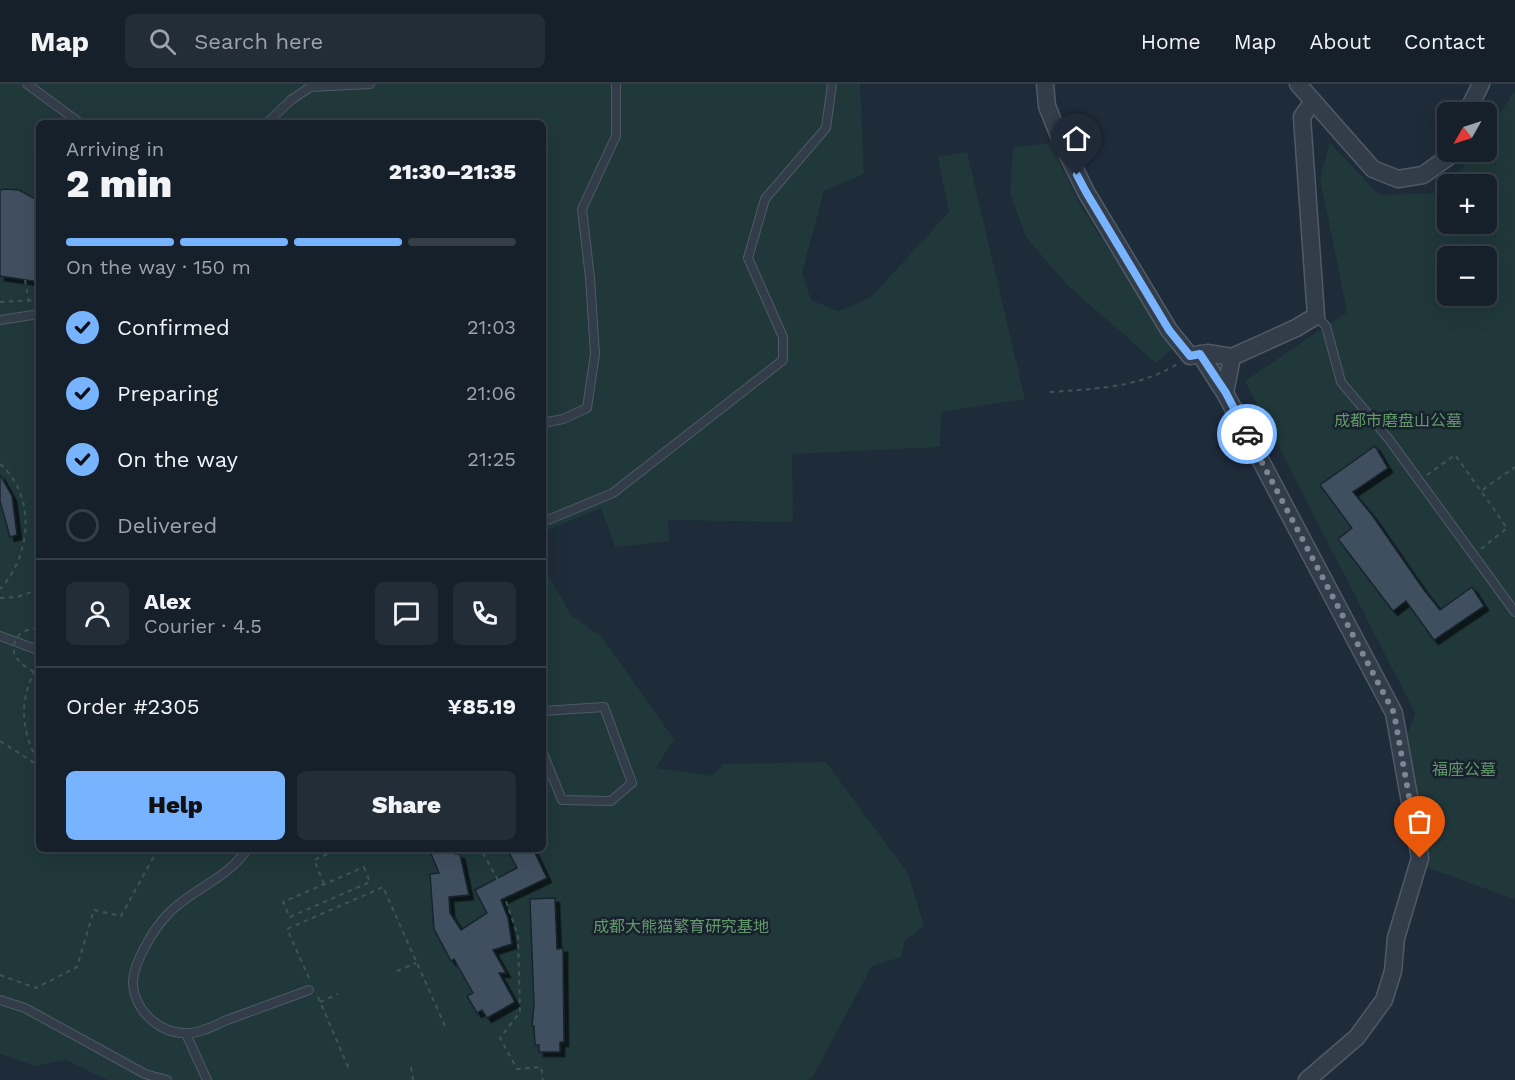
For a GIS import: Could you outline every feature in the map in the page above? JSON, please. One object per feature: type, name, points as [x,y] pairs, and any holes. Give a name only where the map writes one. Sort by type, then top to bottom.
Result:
[{"type":"street","points":[[1045,84],[1047,106],[1086,192],[1169,330],[1195,355],[1226,393],[1394,713],[1420,858],[1396,938],[1393,971],[1384,1000],[1357,1037],[1307,1080]]},
{"type":"street","points":[[1298,84],[1373,169],[1398,179],[1423,175],[1441,162]]},
{"type":"street","points":[[1472,102],[1481,84]]},
{"type":"street","points":[[1195,355],[1207,353],[1232,357],[1296,328],[1316,316],[1302,117],[1313,101]]},
{"type":"street","points":[[1226,393],[1232,357]]},
{"type":"lane","points":[[27,84],[76,120]]},
{"type":"lane","points":[[270,120],[291,100],[310,87],[370,84]]},
{"type":"lane","points":[[546,422],[563,419],[587,408],[595,354],[590,278],[582,209],[616,136],[616,84]]},
{"type":"lane","points":[[546,521],[613,493],[783,360],[783,337],[748,258],[765,199],[826,128],[832,84]]},
{"type":"lane","points":[[0,320],[36,314]]},
{"type":"lane","points":[[1316,316],[1326,326],[1341,382],[1388,438],[1515,612]]},
{"type":"lane","points":[[0,636],[36,649]]},
{"type":"lane","points":[[546,711],[604,707],[632,783],[610,801],[562,800],[546,760]]},
{"type":"lane","points":[[246,852],[236,864],[184,900],[167,915],[146,943],[133,983],[144,1012],[153,1023],[169,1032],[195,1033],[312,988]]},
{"type":"lane","points":[[0,1000],[25,1008],[145,1074],[167,1080]]},
{"type":"lane","points":[[186,1034],[207,1080]]},
{"type":"path","points":[[25,280],[29,302]]},
{"type":"path","points":[[0,302],[36,301]]},
{"type":"path","points":[[1050,392],[1130,384],[1162,374],[1195,355]]},
{"type":"path","points":[[1419,482],[1455,454],[1507,528],[1473,555]]},
{"type":"path","points":[[0,464],[20,494],[26,523],[23,552],[11,578],[0,589]]},
{"type":"path","points":[[1481,491],[1515,467]]},
{"type":"path","points":[[0,598],[17,597],[36,592]]},
{"type":"path","points":[[34,672],[22,665],[15,657],[14,646],[17,636],[26,630],[36,628]]},
{"type":"path","points":[[36,668],[29,680],[23,711],[27,742],[36,760]]},
{"type":"path","points":[[0,741],[36,764]]},
{"type":"path","points":[[0,975],[36,988],[77,967],[94,910],[121,916],[156,852]]},
{"type":"path","points":[[324,884],[314,860],[332,852]]},
{"type":"path","points":[[483,852],[500,885],[518,936],[520,1012],[500,1038],[517,1068],[542,1067],[543,1080]]},
{"type":"path","points":[[364,867],[370,882],[330,900],[290,917],[283,902],[364,867]]},
{"type":"path","points":[[350,1069],[287,929],[382,887],[444,1026]]},
{"type":"path","points":[[330,900],[334,909]]},
{"type":"path","points":[[398,971],[416,963]]},
{"type":"path","points":[[320,1002],[338,994]]},
{"type":"path","points":[[411,1067],[413,1080]]},
{"type":"green space","name":"成都大熊猫繁育研究基地","points":[[0,84],[860,84],[864,174],[824,191],[802,273],[811,300],[838,311],[870,298],[949,212],[938,157],[967,152],[1025,399],[941,412],[940,447],[792,454],[793,522],[668,520],[669,541],[615,547],[601,508],[546,531],[546,120],[36,120],[36,852],[546,852],[546,571],[571,615],[602,637],[674,739],[656,768],[712,776],[723,764],[826,762],[908,873],[924,926],[905,940],[901,957],[872,966],[812,1078],[808,1080],[108,1080],[66,1060],[34,1066],[0,1054]]},
{"type":"green space","name":"成都市磨盘山公墓","points":[[1515,90],[1514,899],[1428,868],[1407,736],[1415,713],[1245,381],[1347,312],[1320,179],[1330,143],[1379,195],[1437,193],[1437,234],[1497,234],[1497,174],[1458,174],[1467,162],[1497,162],[1497,118]]},
{"type":"green space","points":[[1051,143],[1078,202],[1173,348],[1156,363],[1066,284],[1026,237],[1010,194],[1013,147]]},
{"type":"building","points":[[0,190],[19,190],[36,199],[36,282],[0,276]]},
{"type":"building","points":[[1375,446],[1388,468],[1353,492],[1440,610],[1472,587],[1484,606],[1434,640],[1406,601],[1393,611],[1338,539],[1352,528],[1320,485]]},
{"type":"building","points":[[0,475],[12,496],[17,535],[10,537],[0,501]]},
{"type":"building","points":[[430,852],[460,854],[469,895],[449,897],[450,913],[461,930],[487,913],[475,890],[517,868],[509,852],[534,852],[547,878],[501,900],[508,918],[512,944],[493,950],[506,973],[499,973],[515,1002],[487,1018],[482,1010],[477,1013],[467,996],[473,993],[454,959],[451,961],[434,929],[430,874],[439,873]]},
{"type":"building","points":[[555,898],[557,949],[563,948],[564,1042],[560,1042],[560,1052],[539,1052],[539,1045],[535,1045],[534,1026],[532,1026],[534,1005],[530,899]]},
{"type":"way so far","points":[[1247,434],[1394,713],[1420,858]]},
{"type":"route","points":[[1077,175],[1169,330],[1190,356],[1200,354],[1226,393],[1247,434]]},
{"type":"park label","name":"福座公墓","points":[[1464,769]]}]
